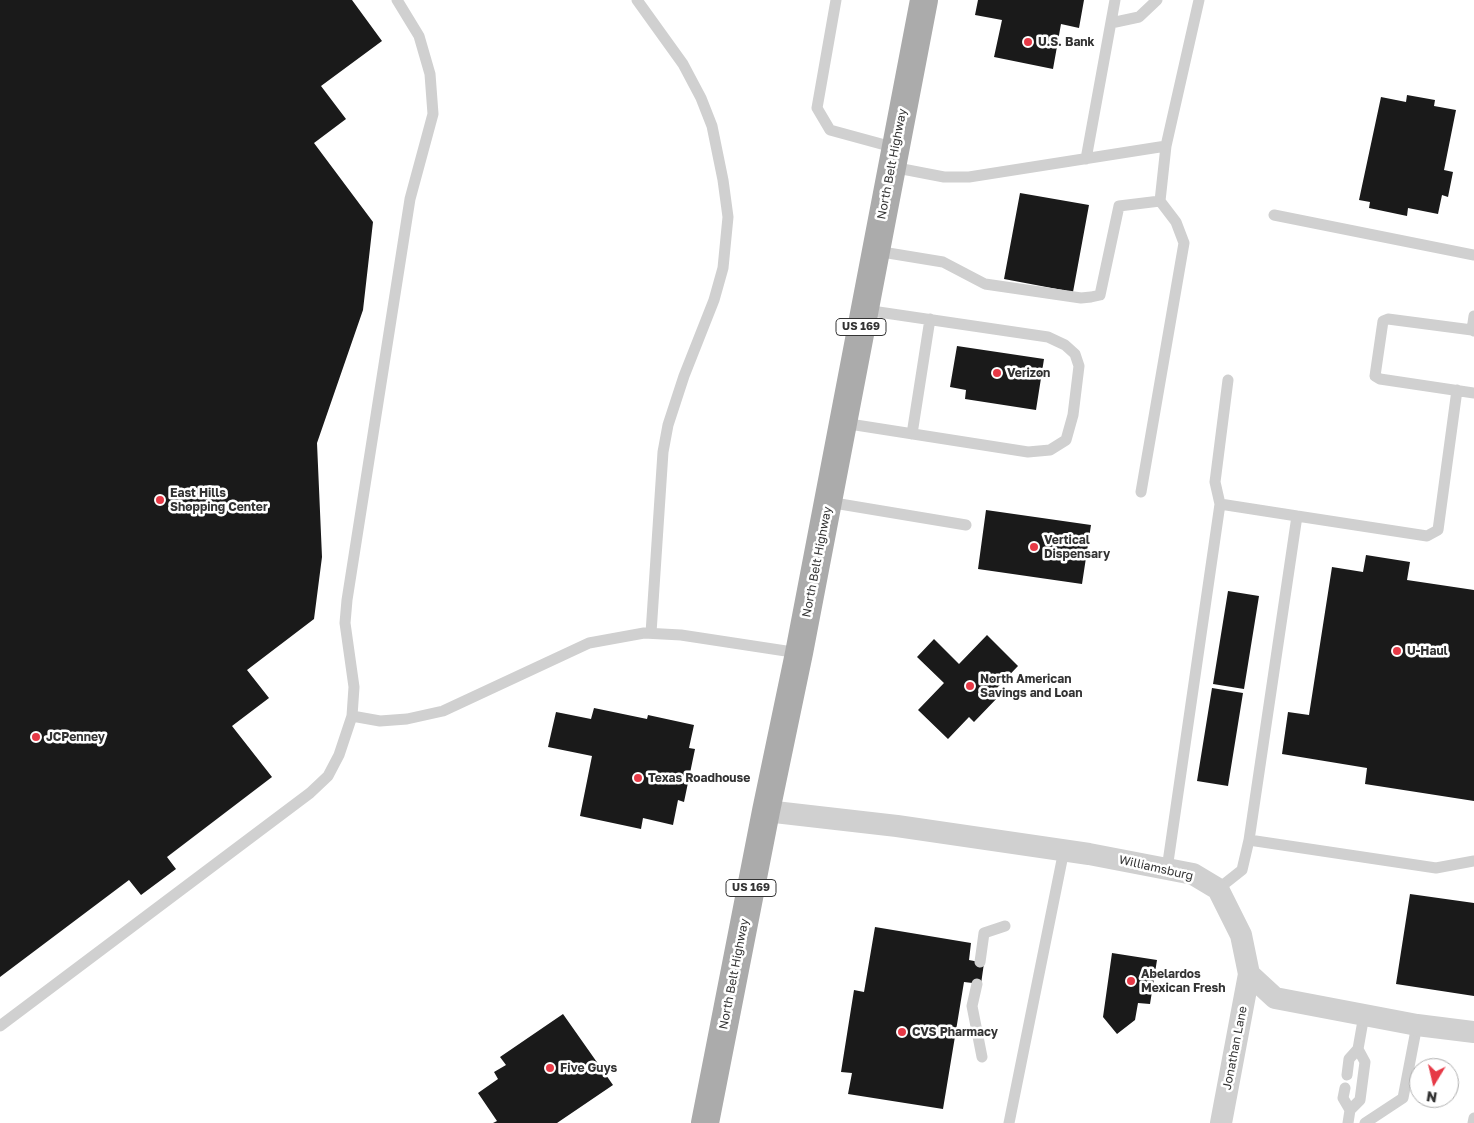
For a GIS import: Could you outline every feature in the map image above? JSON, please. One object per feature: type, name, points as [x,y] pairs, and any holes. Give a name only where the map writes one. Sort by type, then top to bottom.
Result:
[{"type":"main road","name":"North Belt Highway","points":[[705,1123],[766,810],[799,653],[924,0]]},
{"type":"street","name":"Williamsburg","points":[[766,810],[897,826],[1064,850],[1193,874],[1218,889]]},
{"type":"street","points":[[1218,889],[1241,936],[1249,974],[1276,998],[1417,1025],[1474,1032]]},
{"type":"street","name":"Jonathan Lane","points":[[1221,1123],[1249,974]]},
{"type":"lane","points":[[0,1026],[310,793],[328,776],[339,755],[352,716],[354,687],[345,623],[347,600],[410,199],[433,114],[430,74],[419,36],[397,0]]},
{"type":"lane","points":[[637,0],[683,64],[701,98],[712,126],[728,217],[723,268],[714,300],[684,376],[668,425],[663,452],[651,633]]},
{"type":"lane","points":[[836,0],[817,108],[830,130],[944,177],[969,177],[1166,146]]},
{"type":"lane","points":[[1086,159],[1115,0]]},
{"type":"lane","points":[[1111,23],[1139,17],[1157,0]]},
{"type":"lane","points":[[1141,492],[1184,243],[1176,222],[1160,201],[1166,146],[1199,0]]},
{"type":"lane","points":[[876,252],[943,262],[985,284],[1081,298],[1100,296],[1119,206],[1160,201]]},
{"type":"lane","points":[[1274,215],[1474,255]]},
{"type":"lane","points":[[843,423],[1028,452],[1050,450],[1066,440],[1073,415],[1080,366],[1075,354],[1065,345],[1048,337],[865,310]]},
{"type":"lane","points":[[1474,316],[1473,330],[1388,319],[1383,321],[1375,376],[1380,379],[1474,392]]},
{"type":"lane","points":[[912,434],[930,320]]},
{"type":"lane","points":[[1167,869],[1220,504],[1215,482],[1228,380]]},
{"type":"lane","points":[[1220,504],[1427,536],[1438,530],[1457,390]]},
{"type":"lane","points":[[828,502],[966,525]]},
{"type":"lane","points":[[1218,889],[1242,870],[1249,840],[1297,516]]},
{"type":"lane","points":[[352,716],[380,721],[406,719],[443,711],[589,644],[644,633],[681,635],[799,653]]},
{"type":"lane","points":[[1249,840],[1436,868],[1474,862]]},
{"type":"lane","points":[[1009,1123],[1064,850]]},
{"type":"lane","points":[[980,962],[984,933],[1005,926]]},
{"type":"lane","points":[[977,984],[972,1006],[982,1057]]},
{"type":"lane","points":[[1347,1075],[1349,1059],[1358,1049],[1364,1015]]},
{"type":"lane","points":[[1365,1123],[1403,1098],[1417,1025]]},
{"type":"lane","points":[[1348,1123],[1350,1110],[1360,1100],[1365,1062],[1358,1049]]},
{"type":"lane","points":[[1344,1088],[1343,1098],[1350,1110]]},
{"type":"lane","points":[[1473,1123],[1474,1118]]},
{"type":"building","name":"East Hills Shopping Center","points":[[0,0],[352,0],[382,41],[321,86],[346,119],[314,143],[373,222],[363,310],[317,443],[322,557],[314,619],[247,670],[269,698],[232,726],[272,777],[167,857],[176,869],[141,895],[129,880],[0,977]]},
{"type":"building","name":"U.S. Bank","points":[[978,0],[1084,0],[1079,28],[1061,24],[1053,69],[994,57],[1002,20],[975,15]]},
{"type":"building","points":[[1407,95],[1435,100],[1434,106],[1456,110],[1444,170],[1453,172],[1448,197],[1442,195],[1438,214],[1408,208],[1407,216],[1369,208],[1370,202],[1359,200],[1381,97],[1406,102]]},
{"type":"building","points":[[1020,193],[1089,205],[1073,292],[1004,279]]},
{"type":"building","name":"Verizon","points":[[957,346],[1044,359],[1036,410],[965,399],[966,390],[950,387]]},
{"type":"building","name":"Vertical Dispensary","points":[[986,510],[1091,525],[1082,584],[978,569]]},
{"type":"building","name":"U-Haul","points":[[1366,555],[1410,562],[1407,580],[1474,590],[1474,801],[1365,784],[1367,768],[1282,754],[1288,712],[1309,715],[1332,567],[1363,572]]},
{"type":"building","points":[[1228,591],[1259,596],[1244,689],[1213,684]]},
{"type":"building","name":"North American Savings and Loan","points":[[987,635],[1018,666],[996,689],[1001,694],[974,722],[969,717],[948,739],[918,710],[944,683],[917,657],[934,639],[959,664]]},
{"type":"building","points":[[1212,688],[1243,693],[1228,786],[1197,781]]},
{"type":"building","name":"Texas Roadhouse","points":[[594,708],[647,719],[648,715],[694,725],[689,748],[695,749],[684,802],[678,800],[673,825],[643,818],[641,829],[580,816],[592,756],[548,747],[556,712],[591,719]]},
{"type":"building","points":[[1410,894],[1474,903],[1474,996],[1396,984]]},
{"type":"building","name":"CVS Pharmacy","points":[[875,927],[971,943],[969,960],[984,963],[981,984],[964,982],[943,1109],[848,1094],[852,1073],[841,1072],[854,990],[864,992]]},
{"type":"building","name":"Abelardos Mexican Fresh","points":[[1112,953],[1157,960],[1150,1004],[1138,1003],[1135,1020],[1117,1034],[1103,1017]]},
{"type":"building","name":"Five Guys","points":[[563,1014],[613,1085],[557,1123],[493,1123],[497,1121],[478,1093],[498,1079],[494,1072],[506,1065],[500,1057]]},
{"type":"place","name":"U.S. Bank","points":[[1028,42]]},
{"type":"place","name":"Verizon","points":[[997,373]]},
{"type":"place","name":"East Hills Shopping Center","points":[[160,500]]},
{"type":"place","name":"Vertical Dispensary","points":[[1034,547]]},
{"type":"place","name":"U-Haul","points":[[1397,651]]},
{"type":"place","name":"North American Savings and Loan","points":[[970,686]]},
{"type":"place","name":"JCPenney","points":[[36,737]]},
{"type":"place","name":"Texas Roadhouse","points":[[638,778]]},
{"type":"place","name":"Abelardos Mexican Fresh","points":[[1131,981]]},
{"type":"place","name":"CVS Pharmacy","points":[[902,1032]]},
{"type":"place","name":"Five Guys","points":[[550,1068]]}]
